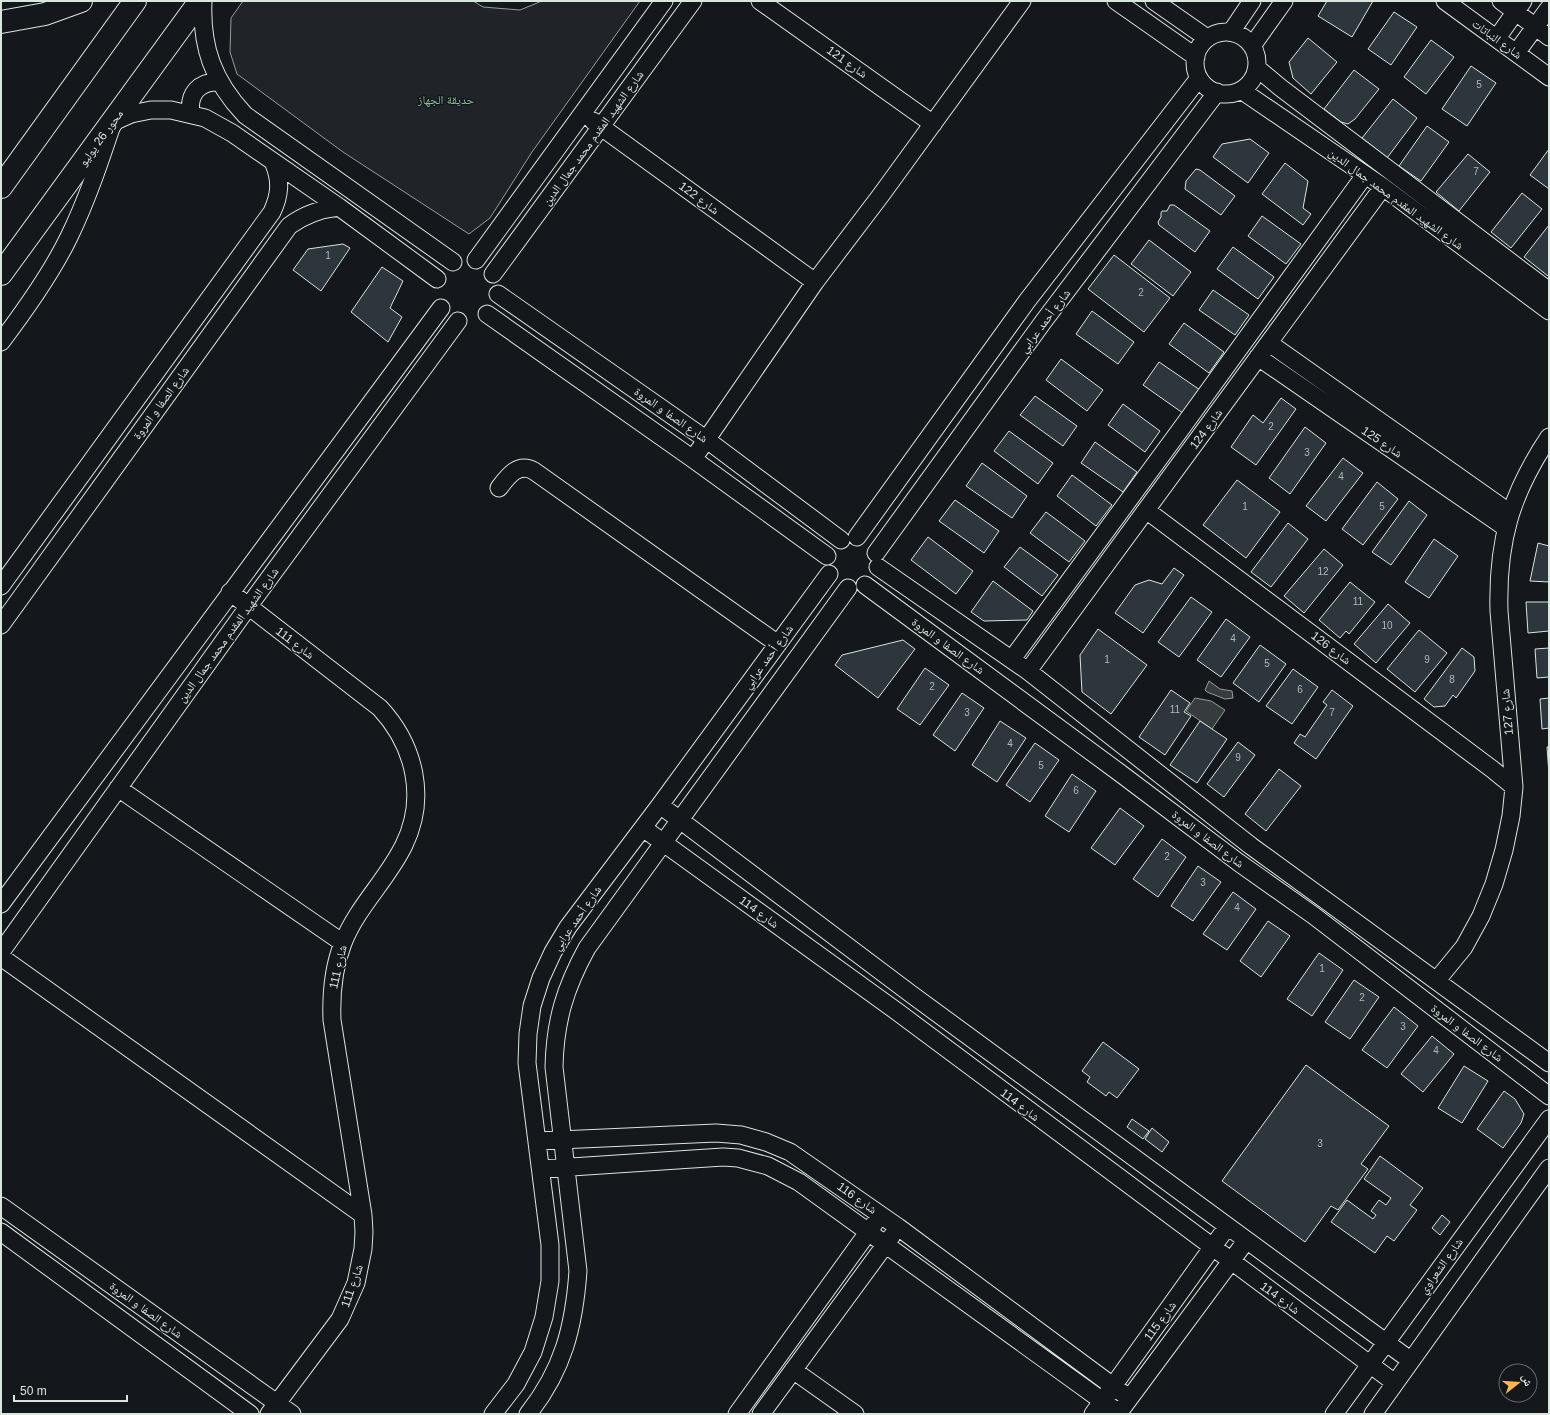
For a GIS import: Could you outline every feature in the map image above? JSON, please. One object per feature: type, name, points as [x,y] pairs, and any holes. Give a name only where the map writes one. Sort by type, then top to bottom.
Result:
[{"type":"main road","points":[[1,22],[45,14],[81,1]]},
{"type":"main road","points":[[1,187],[135,1]]},
{"type":"main road","name":"محور 26 يوليو","points":[[1,274],[200,1]]},
{"type":"street","points":[[203,1],[202,15],[206,45],[219,82],[232,102],[245,115],[453,262]]},
{"type":"street","name":"شارع الشهيد المقدم محمد جمال الدين","points":[[476,260],[664,1]]},
{"type":"street","name":"شارع الشهيد المقدم محمد جمال الدين","points":[[493,274],[693,1]]},
{"type":"street","name":"شارع 121","points":[[760,1],[933,124]]},
{"type":"street","points":[[693,459],[815,282],[933,124],[1022,1]]},
{"type":"street","points":[[1116,1],[1196,57]]},
{"type":"street","points":[[1154,1],[1207,38]]},
{"type":"street","points":[[1231,32],[1252,1]]},
{"type":"street","points":[[1252,46],[1284,1]]},
{"type":"street","name":"شارع النباتات","points":[[1446,1],[1549,76]]},
{"type":"street","points":[[1501,1],[1520,6],[1536,26],[1549,37]]},
{"type":"street","points":[[1497,38],[1520,6]]},
{"type":"street","points":[[1516,52],[1549,8]]},
{"type":"street","points":[[1222,32],[1231,32],[1246,39],[1252,46],[1255,53],[1257,68],[1254,76],[1241,90],[1234,93],[1217,92],[1204,84],[1199,78],[1196,68],[1196,57],[1202,43],[1207,38],[1222,32]]},
{"type":"street","name":"شارع الشهيد المقدم محمد جمال الدين","points":[[1257,68],[1281,88],[1549,291]]},
{"type":"street","name":"شارع أحمد عرابي","points":[[849,538],[1027,302],[1199,78]]},
{"type":"street","points":[[191,113],[190,101],[196,89],[202,84],[219,82]]},
{"type":"street","name":"شارع الشهيد المقدم محمد جمال الدين","points":[[1241,90],[1365,175],[1549,311]]},
{"type":"street","name":"شارع أحمد عرابي","points":[[877,560],[1043,322],[1217,92]]},
{"type":"street","points":[[1,342],[46,278],[69,237],[88,194],[113,122],[131,114],[151,110],[171,110],[191,113],[219,125],[339,207],[437,279]]},
{"type":"street","name":"شارع 122","points":[[583,114],[815,282]]},
{"type":"street","name":"شارع الصفا و المروة","points":[[1,586],[272,212],[277,203],[279,183],[274,164]]},
{"type":"street","name":"شارع 124","points":[[1012,659],[1365,175]]},
{"type":"street","name":"شارع 124","points":[[1028,671],[1383,188]]},
{"type":"street","name":"شارع الصفا و المروة","points":[[1,625],[290,226],[306,215],[316,211],[339,207]]},
{"type":"street","points":[[272,212],[280,211],[286,214],[289,218],[290,226]]},
{"type":"street","points":[[461,259],[476,260],[489,268],[497,280],[498,294],[492,309],[487,314],[478,320],[468,322],[458,321],[445,314],[436,299],[435,289],[437,279],[446,266],[453,262],[461,259]]},
{"type":"street","name":"شارع الصفا و المروة","points":[[498,294],[849,538]]},
{"type":"street","name":"شارع الشهيد المقدم محمد جمال الدين","points":[[1,904],[441,308]]},
{"type":"street","name":"شارع الصفا و المروة","points":[[487,314],[693,459],[827,556]]},
{"type":"street","name":"شارع الشهيد المقدم محمد جمال الدين","points":[[1,952],[248,607],[458,321]]},
{"type":"street","name":"شارع 125","points":[[1269,343],[1508,520]]},
{"type":"street","name":"شارع 125","points":[[1258,357],[1508,520]]},
{"type":"street","name":"شارع 127","points":[[1437,980],[1464,946],[1481,916],[1494,884],[1504,850],[1514,787],[1499,611],[1498,583],[1500,556],[1508,520],[1519,490],[1530,467],[1549,437]]},
{"type":"street","points":[[498,488],[513,471],[524,467],[529,468],[778,644]]},
{"type":"street","name":"شارع 126","points":[[1146,510],[1514,787]]},
{"type":"street","points":[[849,538],[865,540],[877,560],[876,574],[865,585],[854,589],[837,583],[829,574],[826,562],[830,549],[849,538]]},
{"type":"street","name":"شارع الصفا و المروة","points":[[877,560],[1028,671],[1251,846],[1549,1063]]},
{"type":"street","name":"شارع أحمد عرابي","points":[[493,1414],[516,1384],[533,1352],[544,1317],[550,1282],[550,1245],[527,1063],[530,1020],[541,978],[553,952],[568,927],[643,828],[829,574]]},
{"type":"street","name":"شارع الصفا و المروة","points":[[865,585],[1238,862],[1320,920],[1549,1096]]},
{"type":"street","name":"شارع أحمد عرابي","points":[[528,1414],[542,1395],[558,1367],[569,1336],[576,1304],[578,1271],[554,1067],[555,1042],[565,993],[587,948],[662,842],[848,588]]},
{"type":"street","name":"شارع 111","points":[[230,592],[380,708],[393,722],[410,755],[415,774],[416,792],[415,811],[403,846],[357,916],[343,943],[336,965],[332,989],[332,1020],[363,1214],[363,1249],[360,1266],[349,1302],[329,1335],[273,1409]]},
{"type":"street","points":[[118,788],[343,943]]},
{"type":"street","name":"شارع 114","points":[[660,805],[911,994],[1410,1360]]},
{"type":"street","name":"شارع 114","points":[[643,828],[899,1014],[1212,1248],[1396,1383]]},
{"type":"street","points":[[1238,862],[1251,846]]},
{"type":"street","points":[[1,956],[363,1214]]},
{"type":"street","points":[[899,1014],[911,994]]},
{"type":"street","name":"شارع الشعراوي","points":[[1334,1414],[1549,1119]]},
{"type":"street","name":"شارع 116","points":[[537,1141],[716,1133],[742,1135],[766,1142],[790,1152],[881,1214],[1129,1398]]},
{"type":"street","name":"شارع 116","points":[[541,1169],[708,1157],[738,1158],[753,1161],[784,1173],[799,1182],[868,1232],[1098,1408],[1119,1414]]},
{"type":"street","points":[[1373,1414],[1396,1383],[1410,1360],[1549,1168]]},
{"type":"street","name":"شارع الصفا و المروة","points":[[1,1206],[273,1409],[292,1414]]},
{"type":"street","points":[[737,1414],[881,1214]]},
{"type":"street","points":[[761,1414],[898,1227]]},
{"type":"street","name":"شارع 115","points":[[1098,1408],[1227,1227]]},
{"type":"street","name":"شارع الصفا و المروة","points":[[1,1232],[250,1414]]},
{"type":"street","name":"شارع 115","points":[[1119,1414],[1129,1398],[1246,1241]]},
{"type":"street","points":[[794,1370],[855,1414]]},
{"type":"green space","name":"حديقة الجهاز","points":[[243,1],[473,1],[483,7],[520,10],[542,1],[640,1],[532,152],[490,218],[469,234],[343,152],[237,74],[230,52],[231,18]]},
{"type":"shaded area","points":[[1209,681],[1220,689],[1232,691],[1233,698],[1225,699],[1207,692],[1205,690]]},
{"type":"shaded area","points":[[1195,698],[1211,701],[1225,710],[1212,729],[1186,711]]},
{"type":"building","points":[[1327,1],[1373,1],[1352,37],[1318,16]]},
{"type":"building","points":[[1394,12],[1417,27],[1391,65],[1368,49]]},
{"type":"building","points":[[1308,38],[1337,62],[1311,94],[1293,78],[1289,62]]},
{"type":"building","points":[[1431,40],[1454,57],[1426,94],[1404,77]]},
{"type":"building","points":[[1471,66],[1496,83],[1467,126],[1442,109]]},
{"type":"building","points":[[1354,70],[1379,89],[1355,119],[1348,124],[1341,122],[1324,109]]},
{"type":"building","points":[[1393,99],[1417,118],[1387,158],[1362,138]]},
{"type":"building","points":[[1427,126],[1449,142],[1421,181],[1399,166]]},
{"type":"building","points":[[1250,139],[1269,153],[1248,183],[1213,157],[1222,144]]},
{"type":"building","points":[[1549,149],[1549,189],[1530,175]]},
{"type":"building","points":[[1468,154],[1490,172],[1459,211],[1436,192]]},
{"type":"building","points":[[1285,163],[1308,181],[1303,208],[1311,214],[1303,225],[1262,194]]},
{"type":"building","points":[[1196,169],[1200,170],[1235,196],[1221,215],[1185,189],[1186,181]]},
{"type":"building","points":[[1522,193],[1542,209],[1511,248],[1491,232]]},
{"type":"building","points":[[1170,205],[1174,205],[1210,231],[1195,252],[1159,225],[1158,222],[1162,211],[1167,211]]},
{"type":"building","points":[[1262,216],[1301,244],[1286,264],[1248,236]]},
{"type":"building","points":[[1549,225],[1549,275],[1548,276],[1524,257]]},
{"type":"building","points":[[1149,240],[1191,272],[1173,296],[1131,264]]},
{"type":"building","points":[[343,244],[350,248],[321,291],[293,270],[308,249]]},
{"type":"building","points":[[1233,247],[1274,277],[1258,299],[1217,269]]},
{"type":"building","points":[[1114,255],[1170,298],[1144,332],[1088,289]]},
{"type":"building","points":[[382,267],[403,281],[390,308],[402,317],[388,342],[351,312]]},
{"type":"building","points":[[1213,290],[1249,315],[1235,335],[1199,310]]},
{"type":"building","points":[[1092,311],[1134,342],[1118,364],[1076,334]]},
{"type":"building","points":[[1184,323],[1224,352],[1209,373],[1169,344]]},
{"type":"building","points":[[1061,359],[1103,390],[1087,411],[1046,380]]},
{"type":"building","points":[[1159,362],[1203,392],[1187,416],[1143,385]]},
{"type":"building","points":[[1035,396],[1077,426],[1063,446],[1020,415]]},
{"type":"building","points":[[1281,398],[1296,409],[1256,465],[1231,447],[1253,415],[1263,423]]},
{"type":"building","points":[[1123,404],[1160,431],[1145,452],[1108,425]]},
{"type":"building","points":[[1305,427],[1326,443],[1290,494],[1269,478]]},
{"type":"building","points":[[1009,431],[1053,463],[1038,484],[994,451]]},
{"type":"building","points":[[1095,442],[1137,472],[1123,492],[1081,463]]},
{"type":"building","points":[[1343,458],[1363,473],[1326,521],[1306,506]]},
{"type":"building","points":[[982,463],[1027,496],[1012,518],[966,486]]},
{"type":"building","points":[[1072,475],[1112,505],[1096,526],[1057,496]]},
{"type":"building","points":[[1237,480],[1280,512],[1246,558],[1203,525]]},
{"type":"building","points":[[1377,482],[1398,499],[1363,545],[1342,529]]},
{"type":"building","points":[[955,500],[999,531],[984,553],[939,521]]},
{"type":"building","points":[[1409,501],[1427,515],[1391,565],[1372,552]]},
{"type":"building","points":[[1046,512],[1085,541],[1069,562],[1030,533]]},
{"type":"building","points":[[1288,523],[1308,539],[1271,587],[1251,572]]},
{"type":"building","points":[[928,537],[973,571],[956,594],[911,560]]},
{"type":"building","points":[[1434,539],[1458,556],[1429,598],[1405,582]]},
{"type":"building","points":[[1538,543],[1549,546],[1549,582],[1530,581]]},
{"type":"building","points":[[1020,547],[1058,575],[1042,596],[1004,567]]},
{"type":"building","points":[[1324,549],[1343,565],[1304,613],[1284,596]]},
{"type":"building","points":[[1174,568],[1184,575],[1143,633],[1115,613],[1135,585],[1149,580],[1162,584]]},
{"type":"building","points":[[993,581],[1033,611],[1027,620],[984,621],[971,612]]},
{"type":"building","points":[[1350,582],[1375,602],[1349,634],[1346,631],[1340,638],[1319,620]]},
{"type":"building","points":[[1191,597],[1212,612],[1179,657],[1158,642]]},
{"type":"building","points":[[1526,602],[1549,602],[1549,631],[1528,633]]},
{"type":"building","points":[[1388,604],[1410,623],[1376,663],[1354,644]]},
{"type":"building","points":[[1226,619],[1250,637],[1221,677],[1197,660]]},
{"type":"building","points":[[1098,629],[1147,665],[1111,714],[1082,692],[1080,655]]},
{"type":"building","points":[[1419,630],[1447,653],[1415,692],[1387,669]]},
{"type":"building","points":[[903,640],[915,649],[878,698],[835,665],[842,655]]},
{"type":"building","points":[[1260,645],[1286,664],[1259,702],[1233,683]]},
{"type":"building","points":[[1462,648],[1474,657],[1475,671],[1456,698],[1453,695],[1445,706],[1434,707],[1424,699]]},
{"type":"building","points":[[1549,648],[1549,677],[1537,678],[1535,649]]},
{"type":"building","points":[[925,668],[949,685],[920,725],[897,709]]},
{"type":"building","points":[[1293,669],[1318,687],[1292,724],[1266,706]]},
{"type":"building","points":[[1171,690],[1190,703],[1184,712],[1191,716],[1165,755],[1139,737]]},
{"type":"building","points":[[1332,690],[1353,706],[1316,759],[1294,743],[1300,734],[1305,737],[1327,705],[1323,702]]},
{"type":"building","points":[[962,693],[984,708],[955,751],[933,735]]},
{"type":"building","points":[[1549,698],[1549,728],[1542,729],[1540,699]]},
{"type":"building","points":[[1000,721],[1026,738],[997,782],[972,765]]},
{"type":"building","points":[[1200,721],[1227,739],[1197,783],[1170,765]]},
{"type":"building","points":[[1238,742],[1255,755],[1224,797],[1207,784]]},
{"type":"building","points":[[1035,743],[1059,760],[1030,802],[1006,785]]},
{"type":"building","points":[[1547,747],[1549,747],[1549,774]]},
{"type":"building","points":[[1279,769],[1301,786],[1266,831],[1245,814]]},
{"type":"building","points":[[1072,774],[1096,791],[1069,832],[1045,816]]},
{"type":"building","points":[[1120,808],[1144,826],[1115,865],[1091,848]]},
{"type":"building","points":[[1162,839],[1186,857],[1158,897],[1133,879]]},
{"type":"building","points":[[1198,866],[1221,882],[1193,921],[1171,906]]},
{"type":"building","points":[[1233,892],[1256,909],[1227,950],[1203,934]]},
{"type":"building","points":[[1268,921],[1290,936],[1261,977],[1240,961]]},
{"type":"building","points":[[1319,953],[1343,970],[1312,1016],[1287,999]]},
{"type":"building","points":[[1354,980],[1379,997],[1350,1039],[1325,1022]]},
{"type":"building","points":[[1394,1007],[1418,1026],[1387,1068],[1362,1050]]},
{"type":"building","points":[[1432,1036],[1454,1054],[1423,1092],[1401,1074]]},
{"type":"building","points":[[1103,1042],[1139,1069],[1117,1098],[1109,1092],[1106,1096],[1087,1082],[1090,1077],[1082,1071]]},
{"type":"building","points":[[1306,1065],[1389,1126],[1361,1164],[1368,1169],[1338,1210],[1331,1206],[1305,1242],[1222,1181]]},
{"type":"building","points":[[1464,1066],[1488,1081],[1462,1123],[1438,1108]]},
{"type":"building","points":[[1504,1091],[1515,1099],[1524,1114],[1521,1123],[1503,1148],[1477,1129]]},
{"type":"building","points":[[1132,1119],[1149,1131],[1143,1139],[1127,1127]]},
{"type":"building","points":[[1152,1128],[1169,1142],[1162,1152],[1145,1139]]},
{"type":"building","points":[[1380,1156],[1423,1188],[1410,1205],[1417,1210],[1394,1241],[1387,1236],[1375,1253],[1331,1222],[1347,1200],[1373,1219],[1376,1215],[1371,1211],[1379,1200],[1386,1205],[1391,1198],[1364,1179]]},
{"type":"building","points":[[1442,1215],[1450,1222],[1440,1235],[1432,1228]]}]
